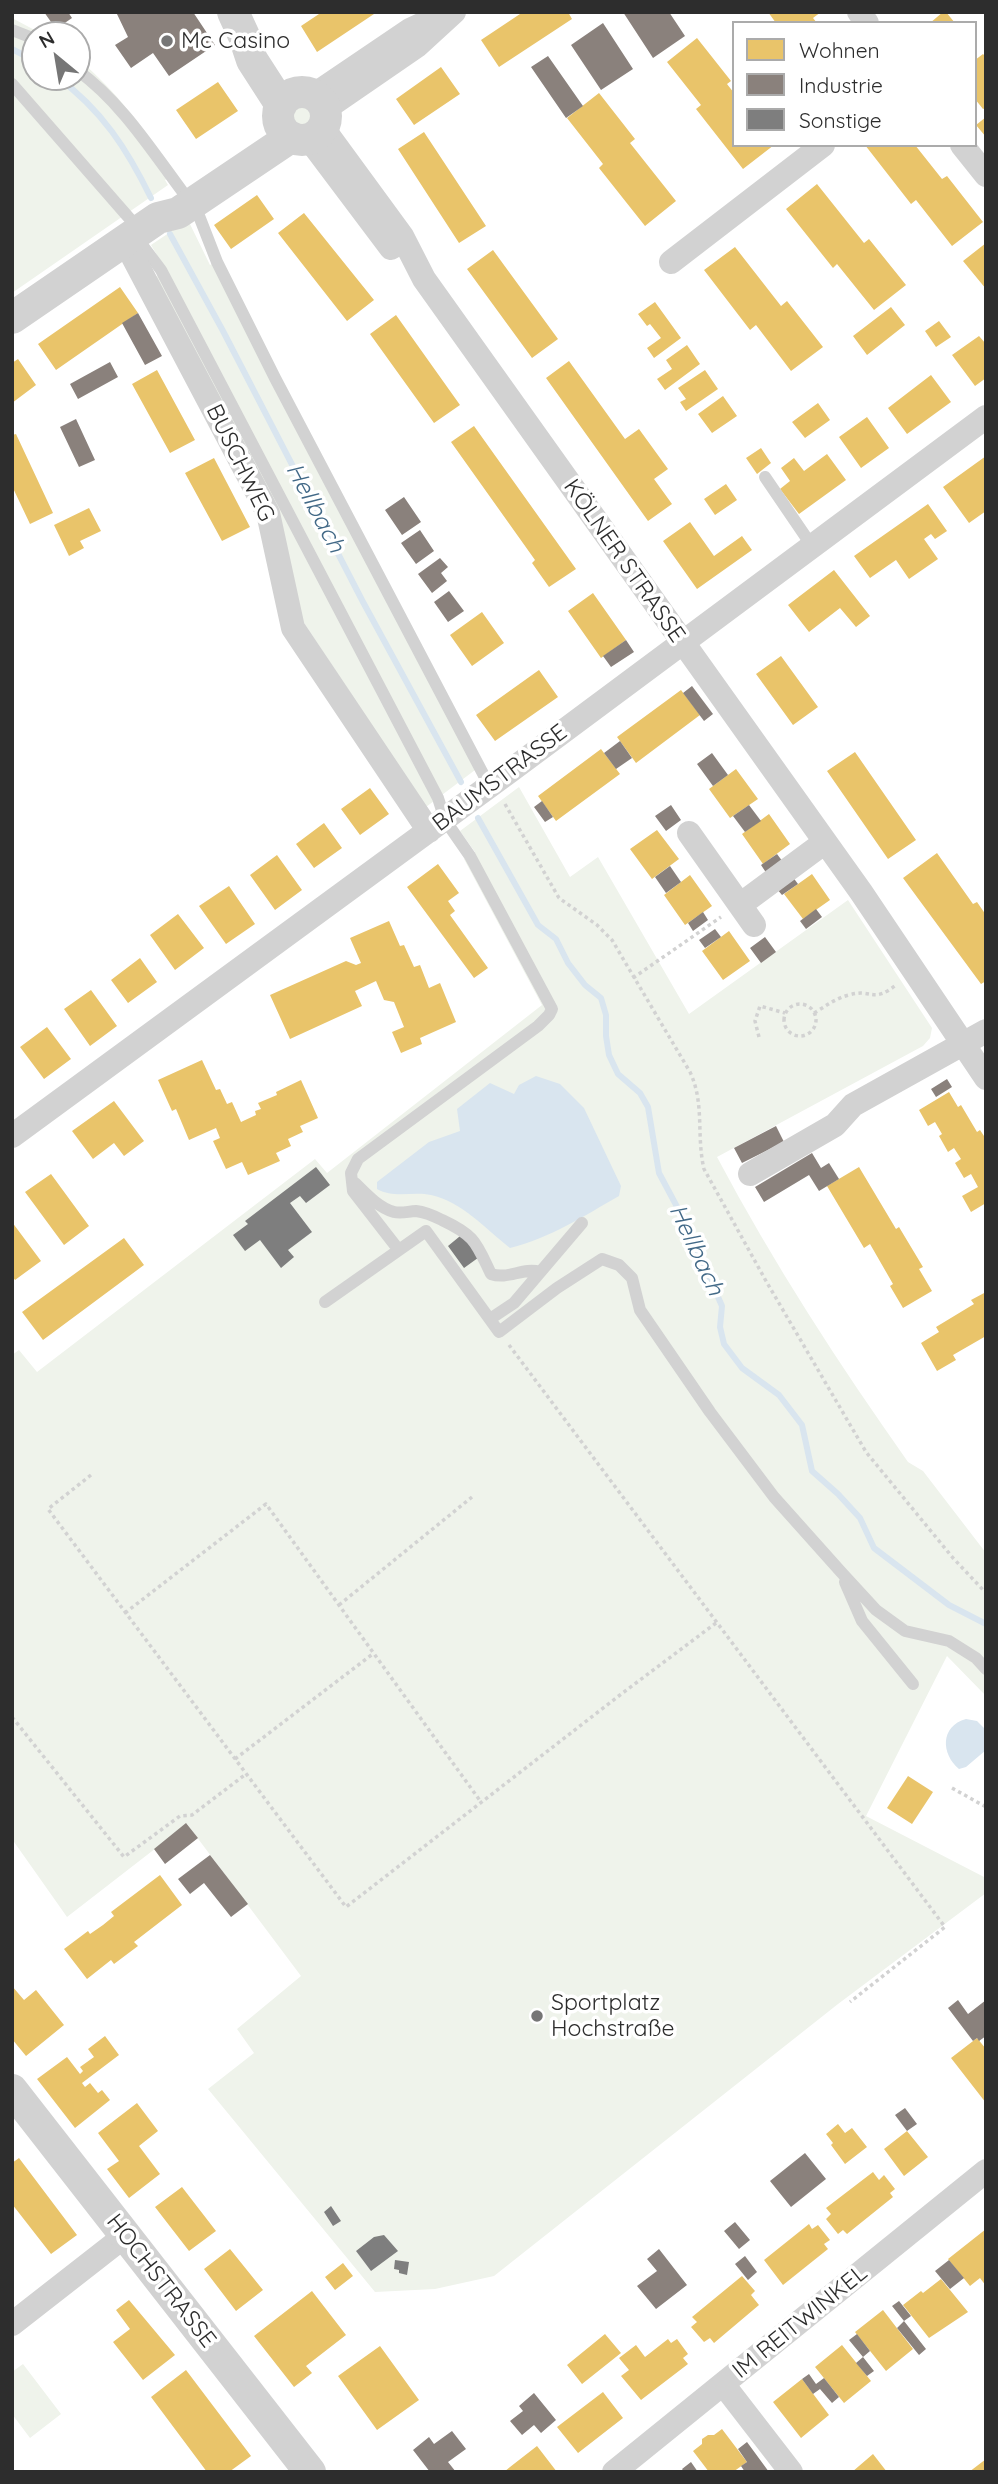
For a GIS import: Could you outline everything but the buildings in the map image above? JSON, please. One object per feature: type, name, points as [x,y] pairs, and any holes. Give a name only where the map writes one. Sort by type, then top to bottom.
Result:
[{"type":"street","points":[[12,318],[139,231],[167,202],[188,197],[302,116],[410,30],[449,12]]},
{"type":"street","points":[[302,116],[418,46],[454,12]]},
{"type":"street","name":"KÖLNER STRASSE","points":[[238,24],[252,60],[302,116],[392,249],[424,279],[825,842],[986,1079]]},
{"type":"street","points":[[671,262],[819,147]]},
{"type":"street","points":[[964,147],[986,175]]},
{"type":"street","name":"BUSCHWEG","points":[[139,231],[268,513],[293,628],[437,826]]},
{"type":"street","name":"BAUMSTRASSE","points":[[12,1136],[437,826],[986,417]]},
{"type":"street","points":[[689,833],[754,925]]},
{"type":"street","points":[[740,905],[825,842]]},
{"type":"street","points":[[750,1174],[835,1125],[853,1105],[986,1031]]},
{"type":"street","name":"HOCHSTRASSE","points":[[12,2090],[310,2472]]},
{"type":"street","name":"IM REITWINKEL","points":[[614,2472],[986,2171]]},
{"type":"street","points":[[12,2325],[126,2235]]},
{"type":"street","points":[[723,2384],[791,2472]]},
{"type":"lane","points":[[91,80],[118,106],[188,197],[217,262],[275,377],[492,785]]},
{"type":"lane","points":[[12,84],[139,231],[438,798],[437,826],[470,856],[552,1009],[550,1015],[538,1026],[358,1159],[351,1173],[353,1191],[398,1249]]},
{"type":"lane","points":[[765,477],[812,546]]},
{"type":"lane","points":[[352,1181],[379,1205],[390,1210],[398,1213],[427,1213],[465,1230],[485,1256],[491,1274],[499,1277],[532,1270],[541,1272]]},
{"type":"lane","points":[[490,1319],[514,1303],[582,1223]]},
{"type":"lane","points":[[325,1302],[426,1231],[499,1332],[602,1259],[619,1265],[632,1278],[640,1310],[710,1412],[774,1497],[841,1572],[877,1609],[905,1632],[949,1641],[976,1658],[986,1669]]},
{"type":"lane","points":[[841,1572],[862,1621],[913,1684]]},
{"type":"path","points":[[492,785],[559,898],[597,925],[612,940],[698,1089],[700,1150],[704,1169],[766,1282],[866,1452],[953,1558],[986,1593]]},
{"type":"path","points":[[633,978],[740,905]]},
{"type":"path","points":[[814,1013],[850,994],[878,996],[915,971]]},
{"type":"path","points":[[803,1004],[814,1013],[816,1026],[806,1036],[800,1037],[787,1032],[783,1019],[790,1007],[803,1004]]},
{"type":"path","points":[[759,1037],[755,1021],[760,1006],[785,1013]]},
{"type":"path","points":[[499,1332],[945,1927],[850,2002]]},
{"type":"path","points":[[91,1475],[48,1510],[346,1907],[716,1623]]},
{"type":"path","points":[[339,1605],[472,1497]]},
{"type":"path","points":[[125,1612],[266,1504],[481,1802]]},
{"type":"path","points":[[235,1759],[374,1653]]},
{"type":"path","points":[[12,1717],[124,1857],[180,1816],[192,1815],[246,1774]]},
{"type":"path","points":[[952,1787],[986,1807]]},
{"type":"shaded area","points":[[12,18],[21,23],[21,91],[91,91],[91,70],[142,127],[176,174],[165,180],[168,185],[12,293]]},
{"type":"shaded area","points":[[302,103],[313,110],[314,115],[307,126],[302,127],[291,120],[290,115],[297,104]]},
{"type":"shaded area","points":[[188,220],[210,265],[217,262],[285,385],[479,767],[426,807],[302,620],[156,279],[163,265],[151,245]]},
{"type":"shaded area","points":[[519,787],[570,877],[598,857],[689,1014],[848,900],[932,1028],[930,1038],[923,1046],[717,1157],[784,1274],[857,1388],[908,1462],[923,1471],[986,1553],[986,1696],[947,1656],[866,1816],[986,1878],[986,1893],[838,2004],[494,2276],[435,2289],[375,2292],[208,2089],[254,2053],[237,2029],[301,1976],[187,1824],[67,1917],[12,1839],[12,1355],[19,1350],[37,1372],[315,1159],[327,1173],[542,1005],[464,859],[475,852],[460,831]]},
{"type":"shaded area","points":[[536,1076],[560,1084],[584,1108],[621,1186],[619,1196],[553,1232],[510,1248],[473,1217],[442,1199],[424,1194],[390,1194],[377,1189],[377,1182],[429,1142],[460,1131],[457,1109],[490,1083],[514,1094],[519,1085]]},
{"type":"shaded area","points":[[966,1719],[977,1721],[986,1730],[986,1750],[966,1767],[959,1769],[949,1756],[946,1741],[951,1728]]},
{"type":"shaded area","points":[[23,2364],[61,2414],[30,2438],[12,2414],[12,2372]]},
{"type":"waterway","name":"Hellbach","points":[[12,49],[21,54]]},
{"type":"waterway","name":"Hellbach","points":[[74,91],[100,117],[123,147],[151,198]]},
{"type":"waterway","name":"Hellbach","points":[[170,234],[363,602],[461,782]]},
{"type":"waterway","name":"Hellbach","points":[[478,818],[538,925],[556,939],[568,963],[585,985],[601,998],[606,1015],[609,1055],[618,1074],[640,1093],[648,1107],[659,1173],[683,1218],[722,1306],[720,1327],[724,1344],[742,1368],[779,1395],[802,1425],[812,1471],[860,1518],[874,1548],[949,1605],[986,1624]]},
{"type":"place","name":"Mc Casino","points":[[167,41]]},
{"type":"place","name":"Sportplatz Hochstraße","points":[[537,2016]]}]
